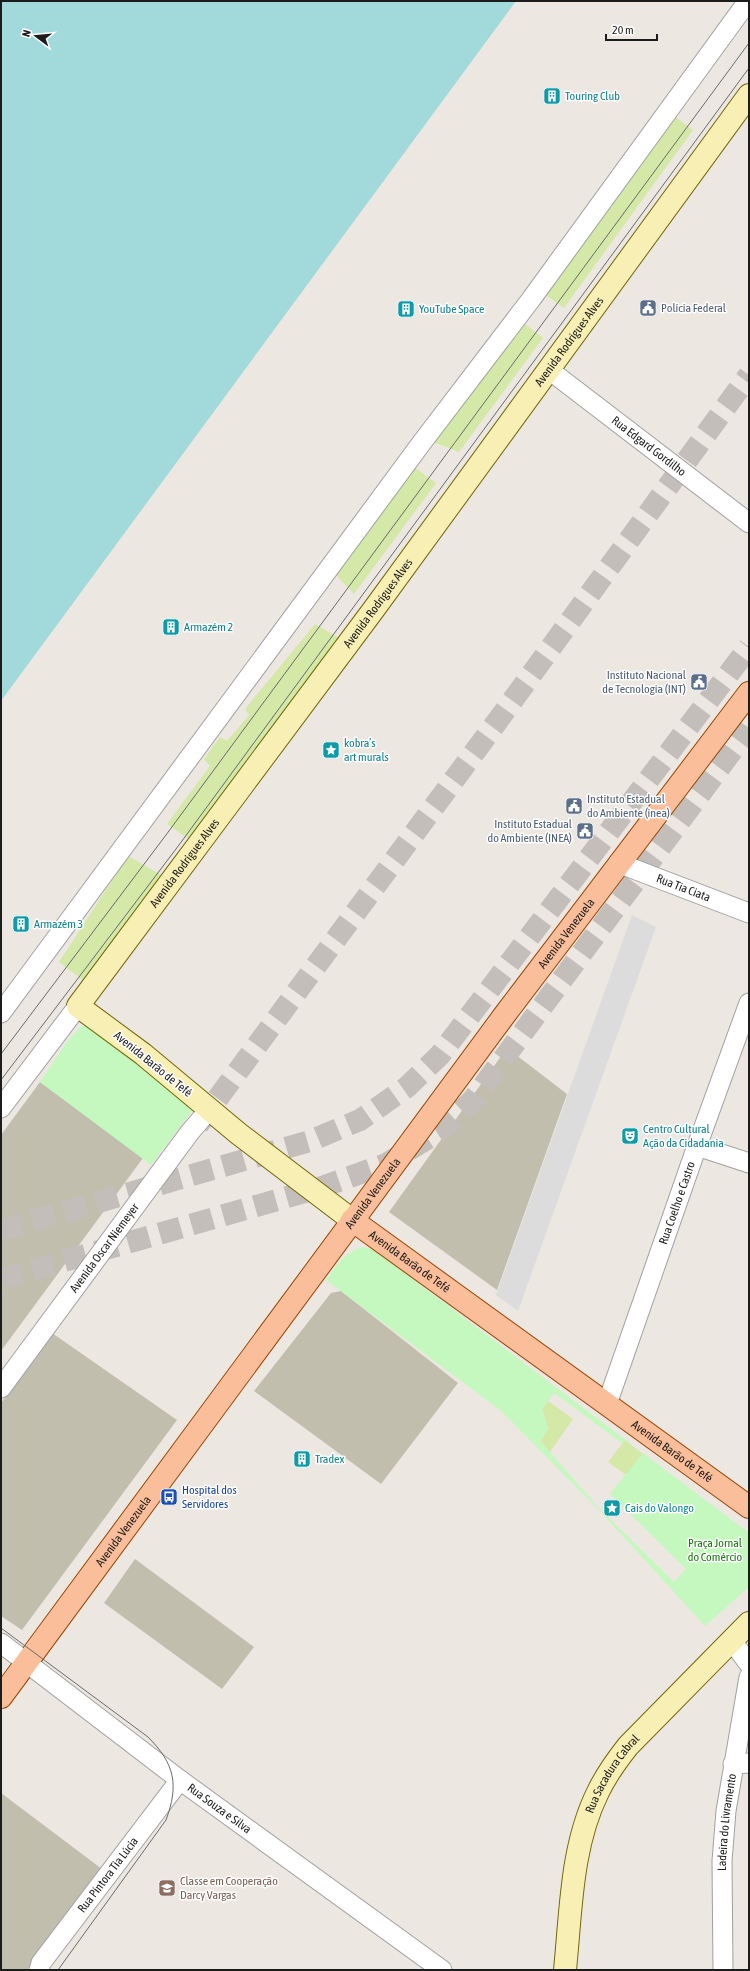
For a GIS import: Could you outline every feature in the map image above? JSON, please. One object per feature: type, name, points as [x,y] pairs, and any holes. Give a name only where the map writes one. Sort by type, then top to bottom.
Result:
[{"type":"main road","name":"Avenida Venezuela","points":[[1,1697],[352,1220],[618,863],[749,692]]},
{"type":"main road","name":"Avenida Barão de Tefé","points":[[352,1220],[749,1507]]},
{"type":"street","points":[[1,1013],[420,445],[532,298],[748,1]]},
{"type":"street","name":"Avenida Rodrigues Alves","points":[[1,1108],[374,609],[749,95]]},
{"type":"street","name":"Rua Edgard Gordilho","points":[[548,369],[749,523]]},
{"type":"street","name":"Rua Tia Ciata","points":[[618,863],[749,913]]},
{"type":"street","name":"Rua Coelho e Castro","points":[[607,1404],[697,1146],[749,1003]]},
{"type":"street","name":"Avenida Barão de Tefé","points":[[78,1006],[143,1054],[209,1110],[352,1220]]},
{"type":"street","name":"Avenida Oscar Niemeyer","points":[[1,1388],[190,1132],[209,1110]]},
{"type":"street","points":[[697,1146],[749,1163]]},
{"type":"street","name":"Rua Sacadura Cabral","points":[[565,1970],[575,1874],[580,1843],[586,1821],[598,1792],[613,1766],[628,1746],[749,1623]]},
{"type":"street","points":[[732,1641],[749,1664]]},
{"type":"street","name":"Rua Souza e Silva","points":[[1,1642],[180,1780],[442,1970]]},
{"type":"street","name":"Ladeira do Livramento","points":[[722,1970],[722,1861],[726,1811],[741,1763],[749,1677]]},
{"type":"street","name":"Rua Pintora Tia Lúcia","points":[[38,1970],[180,1780]]},
{"type":"shaded area","points":[[632,915],[656,927],[518,1311],[496,1295]]},
{"type":"shaded area","points":[[507,1048],[567,1094],[497,1290],[389,1212]]},
{"type":"shaded area","points":[[40,1082],[143,1158],[1,1351],[1,1135]]},
{"type":"shaded area","points":[[341,1291],[458,1383],[381,1484],[254,1391],[331,1293]]},
{"type":"shaded area","points":[[52,1333],[177,1420],[22,1630],[1,1616],[1,1403]]},
{"type":"shaded area","points":[[135,1559],[254,1647],[222,1689],[104,1603]]},
{"type":"shaded area","points":[[1,1793],[102,1869],[27,1970],[1,1970]]},
{"type":"green space","points":[[673,115],[693,130],[564,308],[543,293]]},
{"type":"green space","points":[[520,320],[543,338],[459,452],[433,442]]},
{"type":"green space","points":[[414,467],[436,483],[354,594],[334,573]]},
{"type":"green space","points":[[315,624],[339,638],[190,840],[167,824],[210,766],[204,759],[220,737],[227,741],[249,715],[245,709]]},
{"type":"green space","points":[[128,856],[163,876],[84,981],[59,962]]},
{"type":"green space","points":[[88,1019],[194,1108],[151,1165],[40,1082],[66,1043]]},
{"type":"green space","name":"Praça Jornal do Comércio","points":[[363,1247],[373,1249],[749,1533],[749,1587],[705,1626],[599,1510],[500,1410],[326,1280],[333,1269],[346,1256]],"holes":[[[554,1393],[622,1443],[625,1440],[643,1453],[610,1494],[686,1569],[674,1582],[598,1507],[540,1441],[548,1429],[542,1409]]]},
{"type":"green space","points":[[548,1401],[573,1419],[550,1452],[540,1441],[548,1429],[542,1409]]},
{"type":"green space","points":[[625,1440],[643,1454],[626,1475],[608,1462]]},
{"type":"water","points":[[1,1],[516,1],[1,701]]},
{"type":"tunnel","points":[[198,1125],[499,719],[749,375]]},
{"type":"tunnel","points":[[1,1230],[310,1141],[360,1120],[407,1087],[440,1055],[749,647]]},
{"type":"tunnel","points":[[1,1279],[319,1188],[386,1164],[438,1132],[472,1101],[749,728]]},
{"type":"tram line","points":[[1,1054],[166,835],[749,43]]},
{"type":"tram line","points":[[1,1080],[179,845],[749,68]]},
{"type":"tram line","points":[[1,1628],[148,1737],[164,1756],[172,1776],[172,1796],[166,1820],[58,1970]]},
{"type":"place","name":"Touring Club","points":[[552,96]]},
{"type":"place","name":"Polícia Federal","points":[[648,308]]},
{"type":"place","name":"YouTube Space","points":[[406,309]]},
{"type":"place","name":"Armazém 2","points":[[171,627]]},
{"type":"place","name":"Instituto Nacional de Tecnologia (INT)","points":[[699,682]]},
{"type":"place","name":"kobra’s art murals","points":[[331,750]]},
{"type":"place","name":"Instituto Estadual do Ambiente (inea)","points":[[574,806]]},
{"type":"place","name":"Instituto Estadual do Ambiente (INEA)","points":[[585,831]]},
{"type":"place","name":"Armazém 3","points":[[21,924]]},
{"type":"place","name":"Centro Cultural Ação da Cidadania","points":[[630,1136]]},
{"type":"place","name":"Tradex","points":[[302,1459]]},
{"type":"place","name":"Hospital dos Servidores","points":[[169,1497]]},
{"type":"place","name":"Cais do Valongo","points":[[612,1508]]},
{"type":"place","name":"Classe em Cooperação Darcy Vargas","points":[[167,1888]]}]
